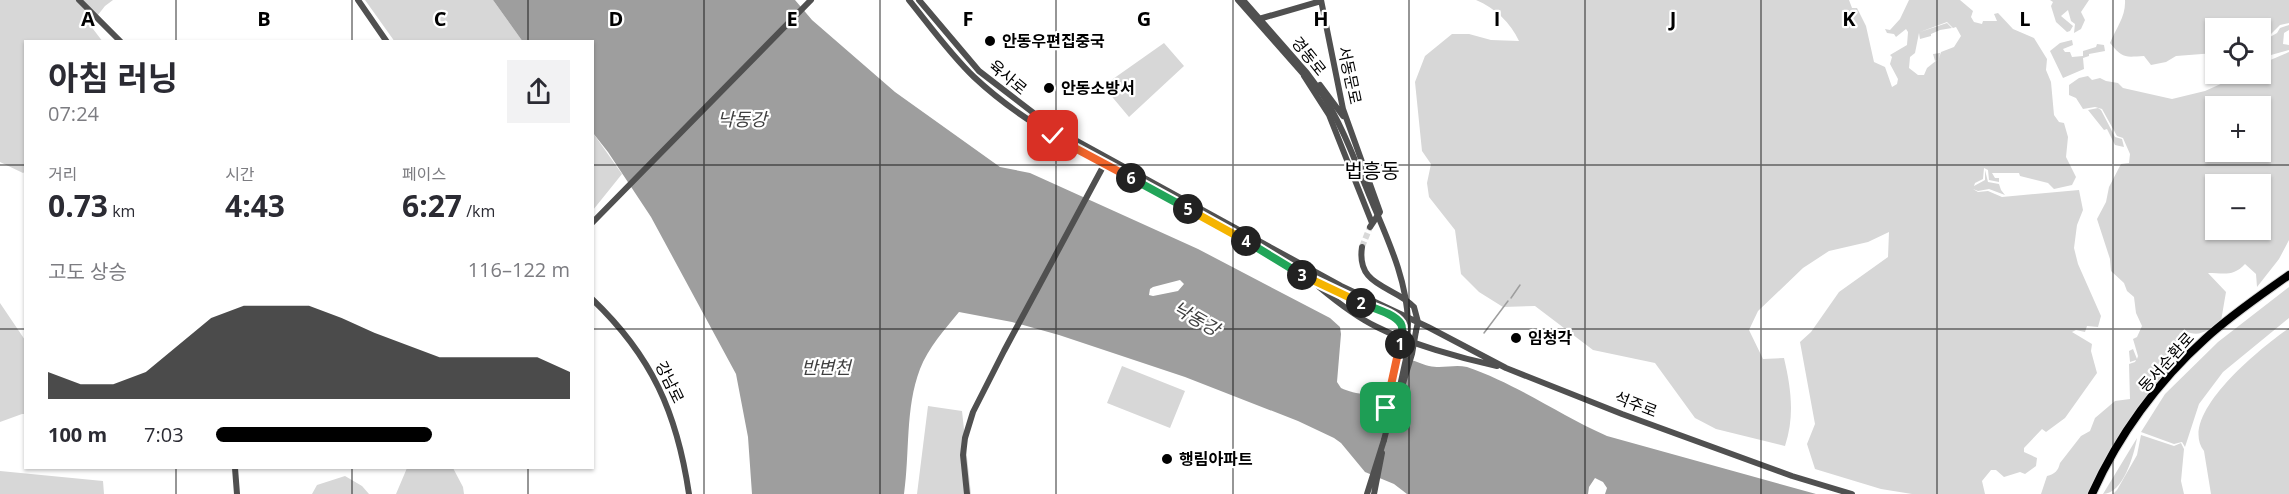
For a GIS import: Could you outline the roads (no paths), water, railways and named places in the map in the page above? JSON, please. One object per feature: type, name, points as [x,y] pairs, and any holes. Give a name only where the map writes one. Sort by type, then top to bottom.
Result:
[{"type":"highway","name":"동서순환로","points":[[2092,494],[2113,453],[2143,408],[2175,368],[2205,339],[2289,275]]},
{"type":"highway","name":"동서순환로","points":[[2097,494],[2118,453],[2154,401],[2180,370],[2210,340],[2289,280]]},
{"type":"street","points":[[79,0],[119,40]]},
{"type":"street","points":[[358,0],[386,40]]},
{"type":"street","points":[[594,221],[811,0]]},
{"type":"street","name":"육사로","points":[[909,0],[974,76],[1016,111],[1053,136],[1106,161],[1341,286],[1418,322]]},
{"type":"street","name":"육사로","points":[[919,0],[979,71],[1053,128],[1312,282],[1386,314],[1418,322]]},
{"type":"street","name":"경동로","points":[[1238,0],[1321,92],[1343,133],[1403,284],[1408,325],[1407,341],[1384,440]]},
{"type":"street","name":"경동로","points":[[1243,0],[1258,20]]},
{"type":"street","points":[[1258,20],[1321,0]]},
{"type":"street","name":"서동문로","points":[[1321,0],[1347,121]]},
{"type":"street","points":[[1306,74],[1328,94],[1347,121],[1380,212],[1371,225],[1329,115],[1306,74]]},
{"type":"street","points":[[967,494],[963,455],[965,438],[973,412],[1106,161]]},
{"type":"street","points":[[1362,247],[1360,256],[1362,268],[1369,277],[1411,303],[1416,311],[1418,322],[1412,354],[1396,411],[1367,494]]},
{"type":"street","points":[[1312,282],[1338,303],[1378,328],[1427,346],[1506,368]]},
{"type":"street","name":"강남로","points":[[594,301],[622,329],[642,357],[665,398],[683,453],[689,494]]},
{"type":"street","points":[[1374,494],[1381,466],[1386,408],[1402,327],[1400,323],[1386,314]]},
{"type":"street","name":"석주로","points":[[1418,322],[1506,368],[1622,414],[1792,476],[1852,494]]},
{"type":"street","points":[[235,469],[237,494]]},
{"type":"water","name":"낙동강","points":[[493,0],[795,0],[812,20],[895,92],[1000,167],[1030,173],[1198,249],[1330,318],[1340,327],[1337,382],[1341,388],[1360,394],[1381,392],[1391,384],[1401,361],[1405,360],[1434,367],[1467,367],[1503,382],[1607,436],[1816,494],[1605,494],[1607,488],[1603,482],[1595,478],[1589,487],[1588,494],[1407,494],[1394,484],[1365,472],[1341,443],[1334,438],[1298,421],[1185,377],[1059,335],[1012,322],[959,312],[927,354],[915,384],[910,415],[904,494],[752,494],[748,437],[736,374],[651,217],[594,134],[594,40],[522,40]],"holes":[[[1180,280],[1184,284],[1178,291],[1153,296],[1149,295],[1153,287]]]},
{"type":"waterway","points":[[1511,298],[1520,285]]},
{"type":"waterway","points":[[1484,333],[1508,301]]},
{"type":"tunnel","points":[[1362,247],[1370,227]]},
{"type":"place","name":"안동우편집중국","points":[[990,41]]},
{"type":"place","name":"안동소방서","points":[[1049,88]]},
{"type":"place","name":"임청각","points":[[1516,338]]},
{"type":"place","name":"행림아파트","points":[[1167,459]]},
{"type":"district","name":"법흥동","points":[[1372,171]]},
{"type":"water label","name":"반변천","points":[[826,368]]}]
